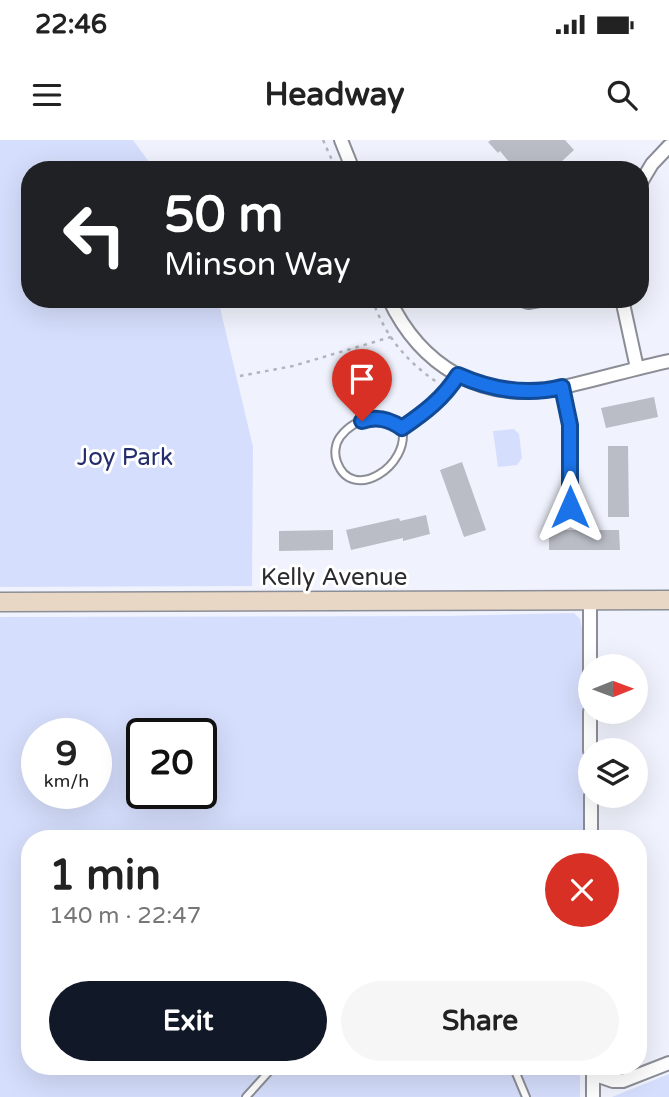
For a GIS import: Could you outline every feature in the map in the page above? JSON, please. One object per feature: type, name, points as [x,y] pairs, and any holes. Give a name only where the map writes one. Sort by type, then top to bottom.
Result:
[{"type":"main road","name":"Kelly Avenue","points":[[0,602],[669,600]]},
{"type":"street","points":[[341,140],[349,161]]},
{"type":"street","points":[[649,169],[669,146]]},
{"type":"street","points":[[394,308],[413,338],[435,360],[478,384],[503,390],[552,389],[669,361]]},
{"type":"street","points":[[624,308],[637,368]]},
{"type":"street","points":[[590,600],[590,654]]},
{"type":"street","points":[[591,808],[591,830]]},
{"type":"street","points":[[647,1072],[669,1063]]},
{"type":"street","points":[[593,1075],[593,1097]]},
{"type":"street","points":[[603,1075],[614,1081],[623,1081],[638,1075]]},
{"type":"lane","points":[[402,428],[449,391],[458,375]]},
{"type":"lane","points":[[562,387],[570,425],[570,507]]},
{"type":"lane","points":[[370,418],[378,418],[402,428],[404,441],[401,450],[396,459],[380,474],[362,480],[351,480],[341,471],[335,457],[338,440],[354,425],[370,418]]},
{"type":"lane","points":[[246,1097],[266,1075]]},
{"type":"lane","points":[[517,1075],[526,1097]]},
{"type":"path","points":[[323,140],[332,161]]},
{"type":"path","points":[[240,376],[293,366],[391,337]]},
{"type":"green space","name":"Joy Park","points":[[0,140],[133,140],[148,161],[21,161],[21,308],[220,308],[253,447],[252,586],[0,587]]},
{"type":"green space","points":[[514,429],[519,434],[522,458],[517,465],[498,467],[493,431]]},
{"type":"green space","points":[[574,613],[580,619],[584,654],[578,654],[578,724],[584,724],[584,738],[578,738],[578,808],[583,808],[583,830],[21,830],[21,1075],[580,1075],[580,1097],[0,1097],[0,617]]},
{"type":"green space","points":[[669,1074],[669,1097],[612,1097]]},
{"type":"building","points":[[565,140],[574,150],[562,161],[508,161],[488,142]]},
{"type":"building","points":[[654,397],[658,417],[606,428],[601,408]]},
{"type":"building","points":[[608,446],[628,446],[629,517],[608,517]]},
{"type":"building","points":[[462,462],[486,530],[464,537],[440,470]]},
{"type":"building","points":[[426,515],[430,534],[351,550],[346,530]]},
{"type":"building","points":[[333,530],[333,550],[279,551],[279,531]]},
{"type":"building","points":[[549,530],[619,530],[620,550],[549,550]]},
{"type":"route","points":[[362,421],[370,418],[384,419],[402,428],[449,391],[458,375],[478,384],[503,390],[528,391],[562,387],[570,425],[570,507]]}]
